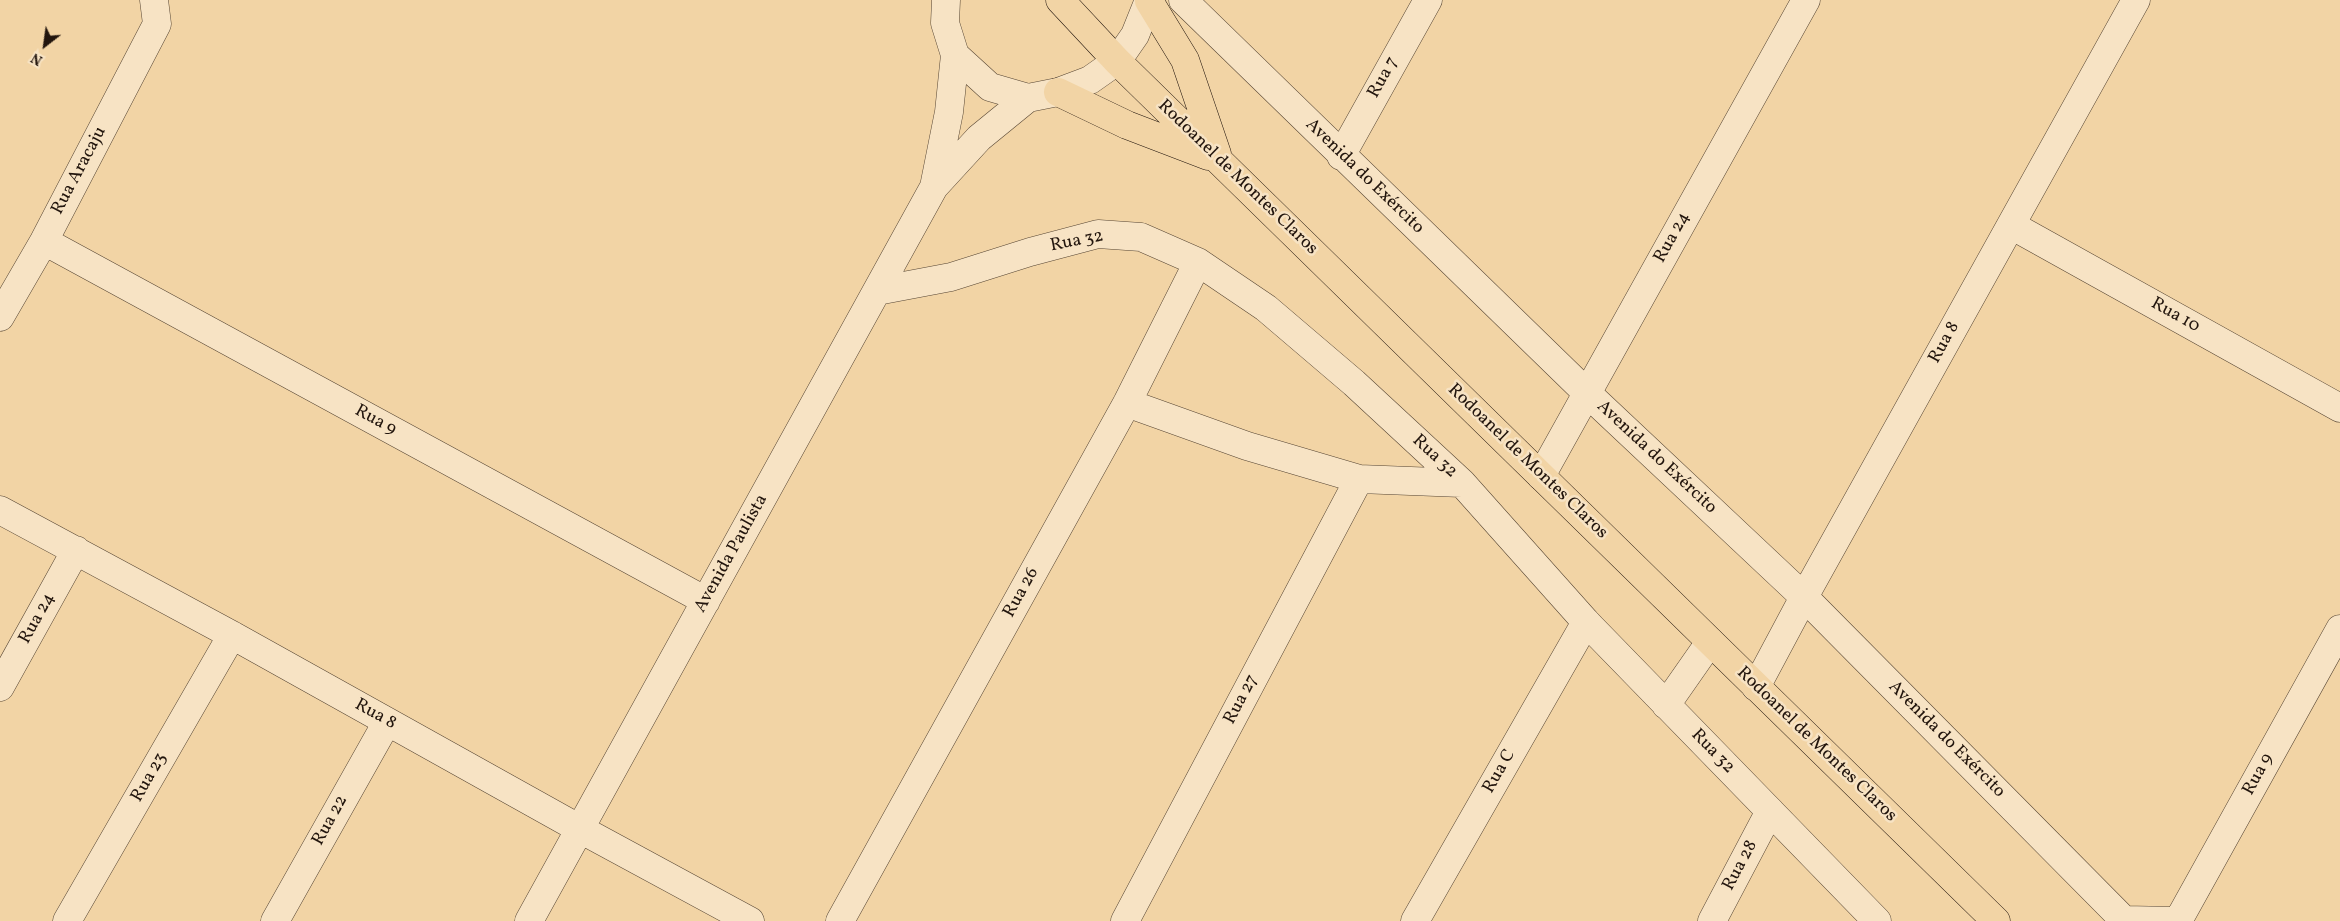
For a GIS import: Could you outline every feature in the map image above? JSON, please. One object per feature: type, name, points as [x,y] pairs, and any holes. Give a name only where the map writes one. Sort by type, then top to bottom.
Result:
[{"type":"main road","name":"Rodoanel de Montes Claros","points":[[1060,0],[1117,61],[1996,921]]},
{"type":"main road","points":[[1149,1],[1185,60],[1219,160]]},
{"type":"main road","points":[[1058,92],[1127,125],[1219,160]]},
{"type":"street","points":[[946,0],[946,23],[956,55],[990,87],[1028,98],[1058,92],[1090,80],[1117,61],[1135,35],[1149,1]]},
{"type":"street","name":"Avenida do Exército","points":[[1183,0],[1341,156],[1587,393],[1804,597],[2124,920]]},
{"type":"street","name":"Rua 7","points":[[1341,156],[1428,0]]},
{"type":"street","name":"Rua 24","points":[[1541,476],[1806,0]]},
{"type":"street","name":"Rua 8","points":[[1756,687],[1804,597],[2136,0]]},
{"type":"street","name":"Rua Aracaju","points":[[0,317],[44,240],[156,12]]},
{"type":"street","name":"Avenida Paulista","points":[[934,187],[949,112],[956,55]]},
{"type":"street","name":"Avenida Paulista","points":[[529,921],[934,187],[979,138],[1028,98]]},
{"type":"street","name":"Rua 10","points":[[2011,225],[2340,408]]},
{"type":"street","name":"Rua 32","points":[[877,291],[951,278],[1030,252],[1098,234],[1141,237],[1198,262],[1273,314],[1354,382],[1462,483],[1586,622],[1877,921]]},
{"type":"street","name":"Rua 9","points":[[44,240],[706,601]]},
{"type":"street","name":"Rua 26","points":[[840,921],[1128,403],[1198,262]]},
{"type":"street","points":[[1128,403],[1247,446],[1359,479],[1462,483]]},
{"type":"street","name":"Rua 27","points":[[1125,921],[1359,479]]},
{"type":"street","name":"Rua 8","points":[[0,510],[232,635],[580,829],[750,921]]},
{"type":"street","name":"Rua 24","points":[[0,687],[76,550]]},
{"type":"street","name":"Rua C","points":[[1415,921],[1586,622]]},
{"type":"street","name":"Rua 9","points":[[2124,920],[2176,921],[2340,629]]},
{"type":"street","name":"Rua 23","points":[[67,921],[232,635]]},
{"type":"street","points":[[1666,705],[1710,642]]},
{"type":"street","name":"Rua 22","points":[[276,921],[387,722]]},
{"type":"street","name":"Rua 28","points":[[1712,921],[1770,811]]}]
